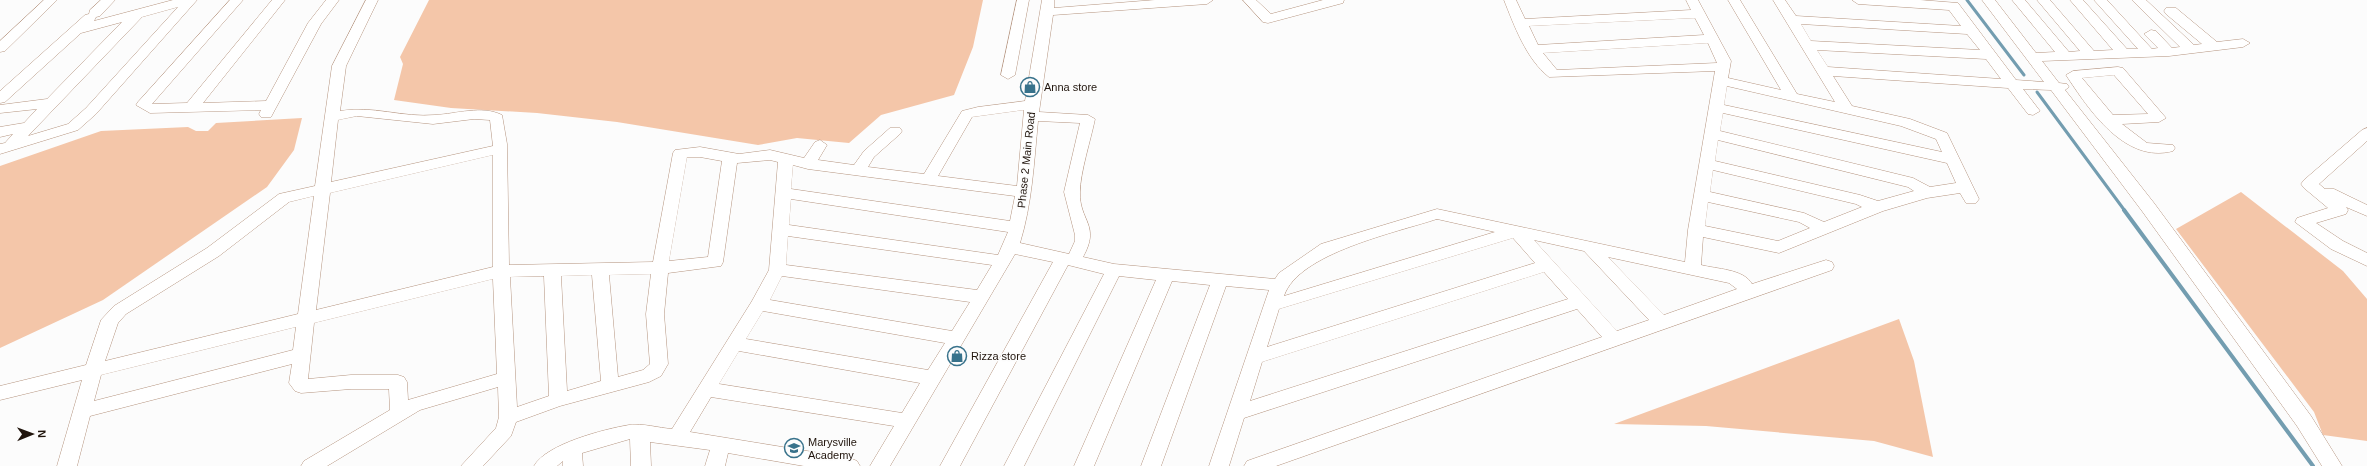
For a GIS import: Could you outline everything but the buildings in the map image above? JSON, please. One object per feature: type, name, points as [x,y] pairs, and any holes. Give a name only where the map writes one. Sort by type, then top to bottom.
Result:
[{"type":"street","points":[[0,48],[51,0]]},
{"type":"street","points":[[0,99],[109,0]]},
{"type":"street","points":[[76,31],[188,0]]},
{"type":"street","points":[[5,148],[73,127],[91,111],[191,0]]},
{"type":"street","points":[[237,0],[143,105],[150,109],[192,107],[267,111],[315,23],[333,0]]},
{"type":"street","points":[[192,107],[279,0]]},
{"type":"street","points":[[372,0],[338,66],[298,383],[301,386],[351,382],[398,382],[399,414]]},
{"type":"street","points":[[1008,76],[1023,4],[1047,7],[1207,0]]},
{"type":"street","points":[[1249,0],[1268,19],[1338,0]]},
{"type":"street","points":[[1510,0],[1519,22],[1548,72],[1563,75],[1722,74],[1792,96],[1905,122],[1942,136],[1968,193],[1927,193],[1877,207],[1779,248],[1696,230]]},
{"type":"street","points":[[1692,0],[1724,61],[1715,107],[1696,230],[1693,268]]},
{"type":"street","points":[[1734,0],[1792,96]]},
{"type":"street","points":[[1779,0],[1846,108]]},
{"type":"street","points":[[1858,0],[1953,6],[2009,82],[2033,111]]},
{"type":"street","points":[[1988,0],[2056,86],[2148,207],[2304,420],[2332,466]]},
{"type":"street","points":[[2018,0],[2066,56]]},
{"type":"street","points":[[2043,0],[2091,56]]},
{"type":"street","points":[[2076,0],[2124,54]]},
{"type":"street","points":[[2100,0],[2148,53]]},
{"type":"street","points":[[2138,0],[2191,49]]},
{"type":"street","name":"Phase 2 Main Road","points":[[880,466],[1007,254],[1018,228],[1024,192],[1032,111],[1047,7]]},
{"type":"street","points":[[2171,10],[2213,46]]},
{"type":"street","points":[[5,148],[53,103],[137,14]]},
{"type":"street","points":[[1519,22],[1699,14]]},
{"type":"street","points":[[1791,20],[1970,30]]},
{"type":"street","points":[[2151,34],[2169,52]]},
{"type":"street","points":[[1535,49],[1712,39]]},
{"type":"street","points":[[2033,57],[2169,52],[2243,43]]},
{"type":"street","points":[[1807,45],[1989,55]]},
{"type":"street","points":[[1823,71],[2081,87]]},
{"type":"street","points":[[2109,120],[2159,118],[2118,71],[2073,74],[2081,87],[2109,120],[2142,146],[2168,148]]},
{"type":"street","points":[[0,109],[53,103]]},
{"type":"street","points":[[1715,107],[1952,159]]},
{"type":"street","points":[[929,179],[967,114],[978,111],[1032,111],[1088,119],[1072,192],[1072,201],[1083,234],[1083,242],[1068,260],[950,466]]},
{"type":"street","points":[[331,117],[357,112],[432,120],[474,115],[496,116],[500,149],[501,271],[508,417],[504,432],[471,466]]},
{"type":"street","points":[[0,132],[29,127]]},
{"type":"street","points":[[858,170],[869,154],[896,131]]},
{"type":"street","points":[[2309,184],[2367,133]]},
{"type":"street","points":[[1711,134],[1914,183],[1927,193]]},
{"type":"street","points":[[808,164],[820,145]]},
{"type":"street","points":[[67,466],[94,370],[110,320],[120,310],[212,252],[284,198],[500,149]]},
{"type":"street","points":[[508,417],[558,400],[649,375],[655,371],[659,364],[654,314],[660,268],[680,153],[700,152],[739,159],[770,155],[808,164],[1024,192]]},
{"type":"street","points":[[0,394],[501,271],[660,268],[715,262],[730,157]]},
{"type":"street","points":[[677,437],[759,304],[777,270],[782,193],[786,159]]},
{"type":"street","points":[[1707,164],[1860,200],[1877,207]]},
{"type":"street","points":[[2309,184],[2367,211]]},
{"type":"street","points":[[2309,184],[2340,210],[2303,222],[2337,246],[2367,271]]},
{"type":"street","points":[[782,193],[1018,228]]},
{"type":"street","points":[[1702,195],[1804,218],[1824,229]]},
{"type":"street","points":[[1219,466],[1279,285],[1285,277],[1327,248],[1437,214],[1590,248],[1693,268],[1738,280],[1743,283],[1746,292]]},
{"type":"street","points":[[780,229],[1068,260],[1114,270],[1279,285]]},
{"type":"street","points":[[1516,231],[1614,340]]},
{"type":"street","points":[[1273,305],[1516,231]]},
{"type":"street","points":[[2337,246],[2367,260]]},
{"type":"street","points":[[1590,248],[1662,323]]},
{"type":"street","points":[[1254,358],[1547,265]]},
{"type":"street","points":[[1254,466],[1614,340],[1746,292],[1826,266]]},
{"type":"street","points":[[600,269],[610,386]]},
{"type":"street","points":[[552,270],[558,400]]},
{"type":"street","points":[[777,270],[981,297]]},
{"type":"street","points":[[1014,466],[1114,270]]},
{"type":"street","points":[[1084,466],[1166,275]]},
{"type":"street","points":[[1151,466],[1220,280]]},
{"type":"street","points":[[1236,413],[1580,302]]},
{"type":"street","points":[[759,304],[956,338]]},
{"type":"street","points":[[735,344],[932,378]]},
{"type":"street","points":[[82,411],[301,355]]},
{"type":"street","points":[[311,466],[414,405],[505,378]]},
{"type":"street","points":[[707,389],[907,421]]},
{"type":"street","points":[[544,466],[558,454],[572,457],[630,432],[677,437],[721,445],[785,461],[850,466]]},
{"type":"street","points":[[640,433],[641,466]]},
{"type":"street","points":[[715,466],[721,445]]},
{"type":"shaded area","points":[[429,0],[983,0],[973,47],[954,95],[881,115],[849,143],[797,138],[758,145],[617,122],[537,113],[451,108],[394,100],[403,64],[400,57]]},
{"type":"shaded area","points":[[302,118],[294,150],[267,187],[103,300],[0,348],[0,166],[101,131],[188,127],[196,131],[208,131],[216,123]]},
{"type":"shaded area","points":[[2241,192],[2343,271],[2367,299],[2367,441],[2323,435],[2314,412],[2176,229]]},
{"type":"shaded area","points":[[1899,319],[1914,361],[1933,457],[1874,441],[1706,426],[1614,424]]},
{"type":"waterway","points":[[1967,0],[2024,75]]},
{"type":"waterway","points":[[2037,92],[2125,211]]},
{"type":"waterway","points":[[2124,210],[2313,466]]},
{"type":"place","name":"Anna store","points":[[1030,87]]},
{"type":"place","name":"Rizza store","points":[[957,356]]},
{"type":"place","name":"Marysville Academy","points":[[794,448]]}]
